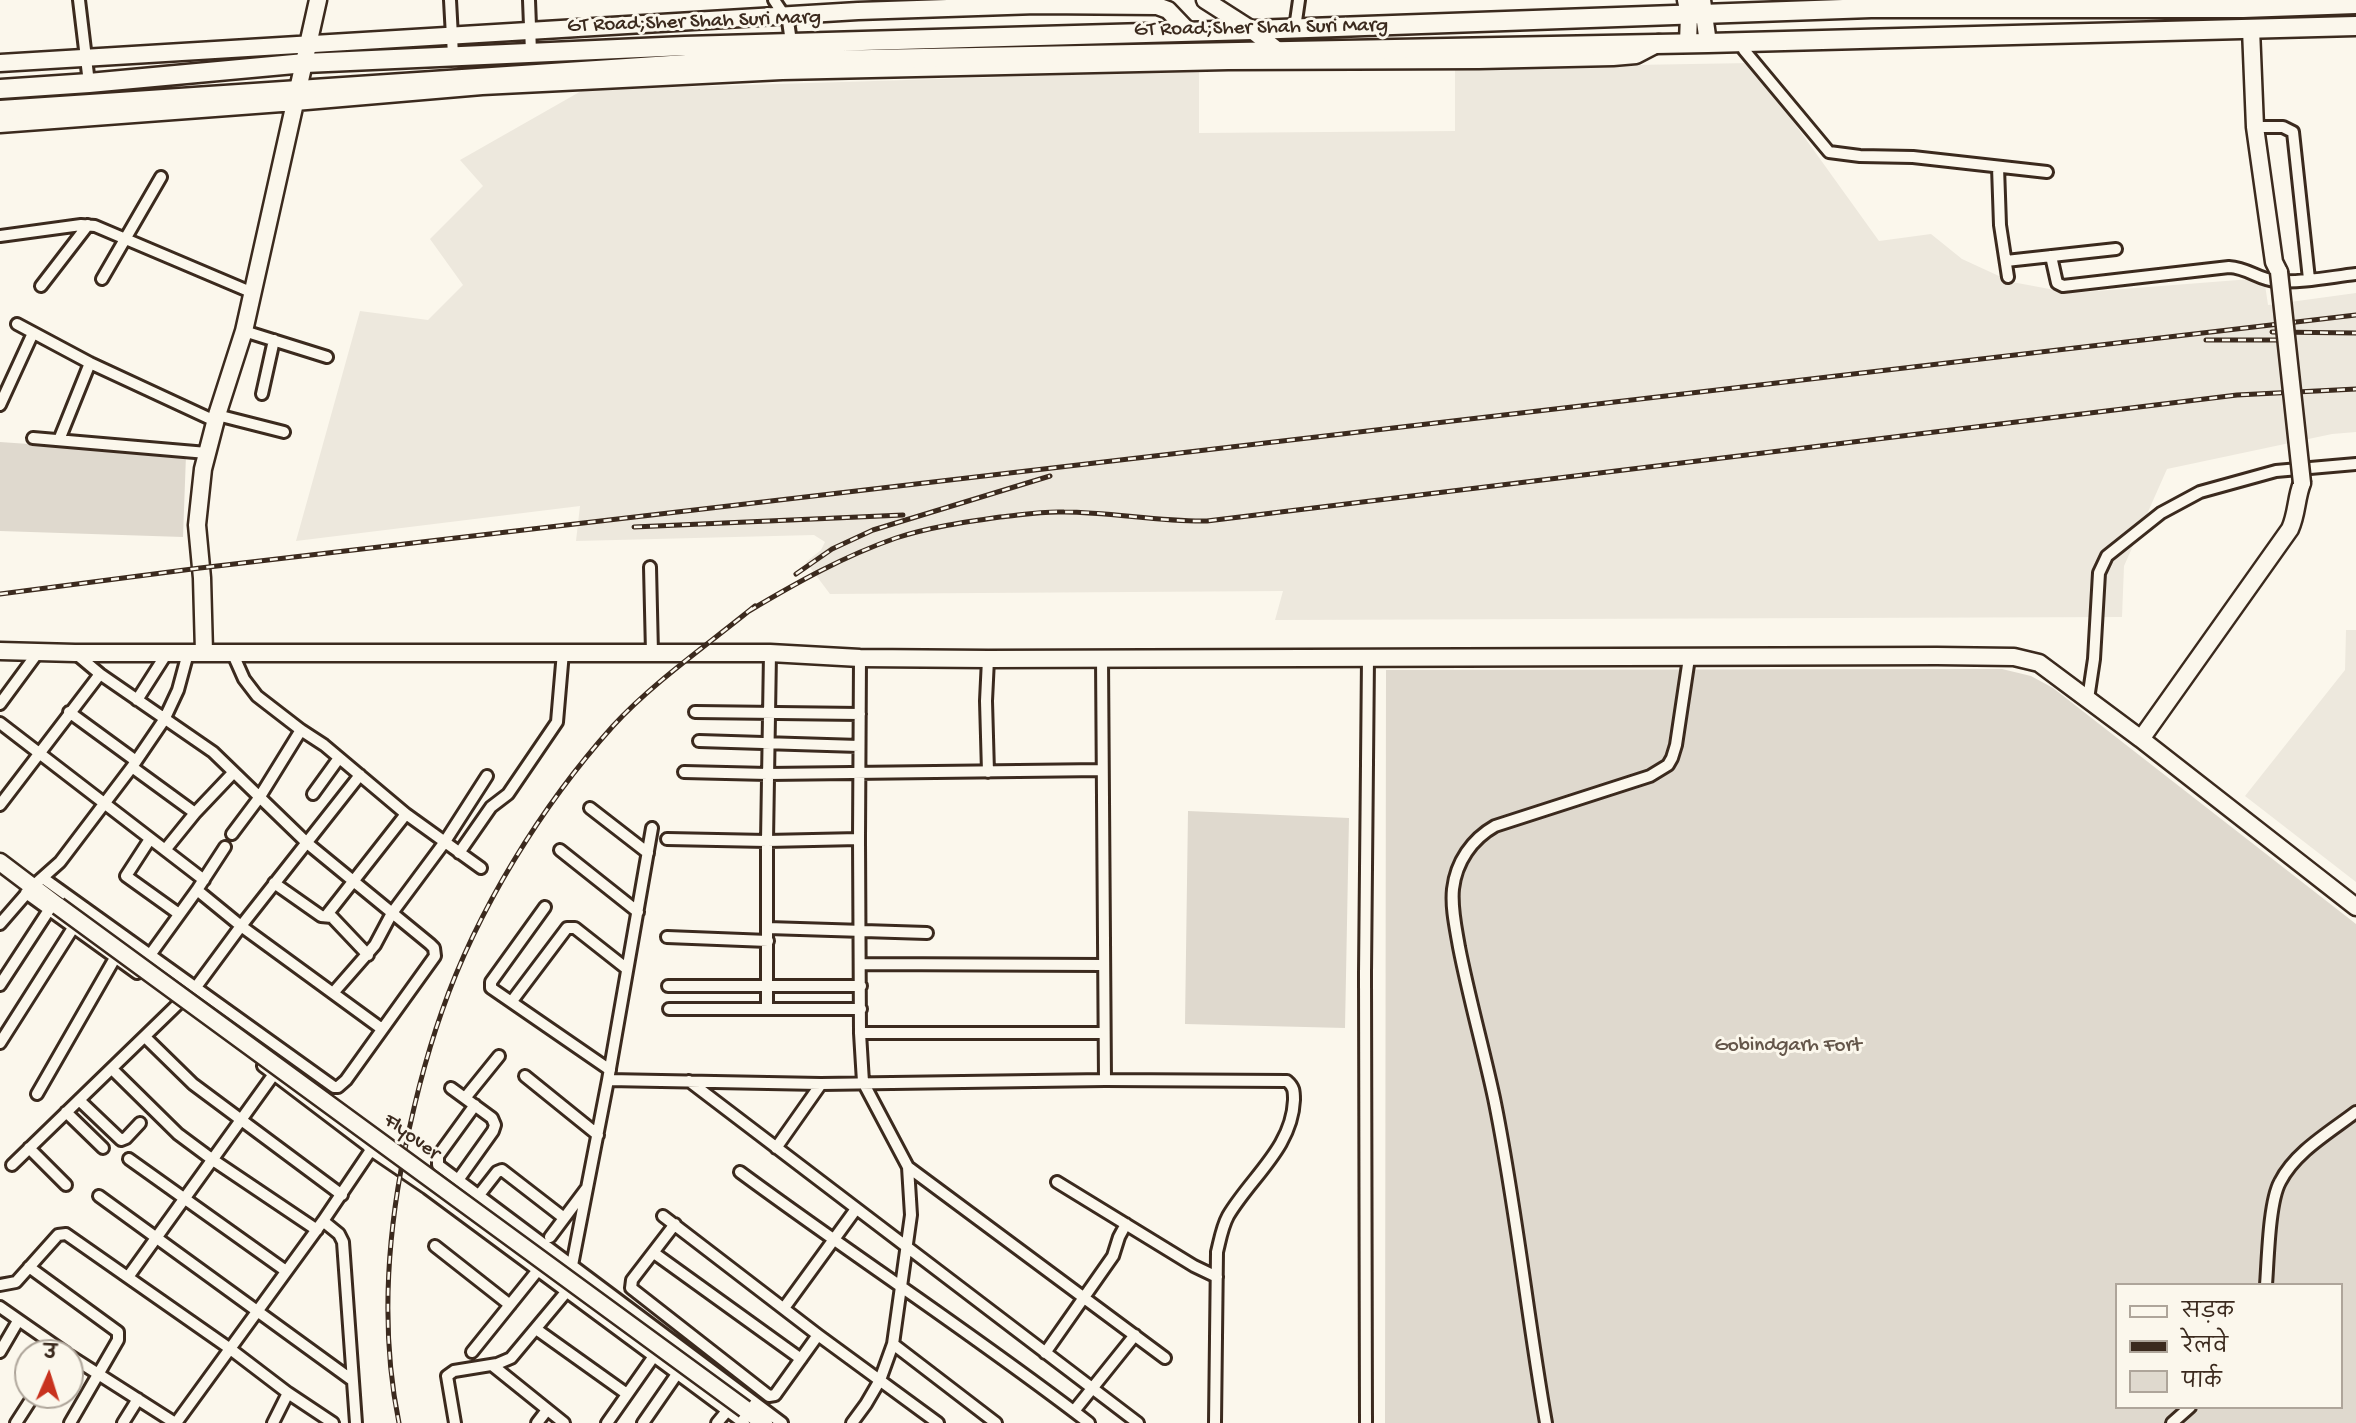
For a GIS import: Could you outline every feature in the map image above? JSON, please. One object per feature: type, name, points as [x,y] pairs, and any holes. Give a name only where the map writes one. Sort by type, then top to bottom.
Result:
[{"type":"main road","points":[[196,653],[202,578],[197,525],[207,453],[244,331],[318,0]]},
{"type":"main road","points":[[1205,0],[1252,30],[1278,51]]},
{"type":"main road","name":"GT Road;Sher Shah Suri Marg","points":[[0,89],[305,63],[453,55],[791,42],[1252,30],[1696,7],[1951,3],[2356,4]]},
{"type":"main road","points":[[0,63],[785,15],[1037,5],[1157,6],[1168,10],[1189,32]]},
{"type":"main road","points":[[1696,7],[1708,43]]},
{"type":"main road","points":[[1688,43],[1696,7]]},
{"type":"main road","name":"GT Road;Sher Shah Suri Marg","points":[[0,110],[297,96],[716,62],[1708,43],[2356,26]]},
{"type":"main road","points":[[2141,739],[2290,529],[2295,518],[2298,486],[2275,269],[2255,127],[2251,29]]},
{"type":"main road","points":[[0,124],[297,96],[782,71],[1214,61],[1612,57],[1636,55],[1659,43]]},
{"type":"main road","points":[[0,651],[771,653],[860,658],[988,659],[2014,657],[2039,663],[2356,907]]},
{"type":"main road","name":"Flyover","points":[[0,862],[34,886],[54,908],[745,1416],[764,1423]]},
{"type":"street","points":[[79,0],[89,83]]},
{"type":"street","points":[[450,0],[453,55]]},
{"type":"street","points":[[529,0],[531,52]]},
{"type":"street","points":[[774,0],[785,15],[791,42]]},
{"type":"street","points":[[1295,28],[1299,0]]},
{"type":"street","points":[[1740,41],[1744,50],[1829,152],[2047,172]]},
{"type":"street","points":[[2255,127],[2283,127],[2293,132],[2309,279]]},
{"type":"street","points":[[1998,167],[2000,225],[2008,277]]},
{"type":"street","points":[[102,279],[161,177]]},
{"type":"street","points":[[0,236],[88,225],[102,228],[253,293]]},
{"type":"street","points":[[41,286],[88,225]]},
{"type":"street","points":[[2006,261],[2116,249]]},
{"type":"street","points":[[2051,256],[2057,283],[2063,286],[2229,267],[2248,269],[2258,276],[2275,281],[2356,274]]},
{"type":"street","points":[[17,324],[90,363],[216,418],[284,432]]},
{"type":"street","points":[[244,331],[327,357]]},
{"type":"street","points":[[0,405],[33,333]]},
{"type":"street","points":[[262,394],[274,340]]},
{"type":"street","points":[[59,440],[90,363]]},
{"type":"street","points":[[33,438],[207,453]]},
{"type":"street","points":[[2088,699],[2095,659],[2099,573],[2107,556],[2161,513],[2200,492],[2276,471],[2356,464]]},
{"type":"street","points":[[650,567],[652,653]]},
{"type":"street","points":[[0,704],[39,651]]},
{"type":"street","points":[[232,652],[249,688],[319,741],[405,814],[481,868]]},
{"type":"street","points":[[459,852],[491,807],[508,794],[556,722],[563,652]]},
{"type":"street","points":[[34,886],[150,955],[329,1084],[338,1087],[346,1080],[435,956],[434,948],[430,944],[307,843],[205,746],[137,701],[75,653]]},
{"type":"street","points":[[137,701],[167,653]]},
{"type":"street","points":[[0,924],[60,862],[134,764],[164,720],[196,653]]},
{"type":"street","points":[[767,1009],[766,841],[771,653]]},
{"type":"street","points":[[852,1423],[880,1380],[893,1344],[911,1215],[908,1167],[863,1082],[860,1033],[860,658]]},
{"type":"street","points":[[1102,658],[1105,1080]]},
{"type":"street","points":[[1366,1423],[1365,974],[1368,658]]},
{"type":"street","points":[[1546,1423],[1509,1177],[1454,921],[1453,890],[1466,852],[1482,834],[1495,826],[1650,776],[1668,765],[1676,745],[1689,658]]},
{"type":"street","points":[[988,659],[988,772]]},
{"type":"street","points":[[0,805],[100,674]]},
{"type":"street","points":[[69,712],[195,813]]},
{"type":"street","points":[[695,712],[860,715]]},
{"type":"street","points":[[0,723],[204,880]]},
{"type":"street","points":[[232,834],[260,798],[301,730]]},
{"type":"street","points":[[699,741],[859,746]]},
{"type":"street","points":[[313,794],[339,758]]},
{"type":"street","points":[[684,772],[768,774],[1102,769]]},
{"type":"street","points":[[165,850],[233,773]]},
{"type":"street","points":[[196,987],[360,775]]},
{"type":"street","points":[[333,993],[375,946],[392,913],[444,843],[487,776]]},
{"type":"street","points":[[590,808],[648,853]]},
{"type":"street","points":[[326,916],[405,814]]},
{"type":"street","points":[[455,1423],[447,1376],[454,1371],[492,1365],[517,1354],[567,1291],[589,1186],[652,828]]},
{"type":"street","points":[[150,839],[126,876],[179,914]]},
{"type":"street","points":[[667,839],[859,839]]},
{"type":"street","points":[[150,955],[225,847]]},
{"type":"street","points":[[560,850],[638,912]]},
{"type":"street","points":[[274,883],[318,914],[332,917],[368,955]]},
{"type":"street","points":[[197,890],[241,926],[382,1029]]},
{"type":"street","points":[[545,907],[491,982],[494,990],[609,1075],[689,1081],[821,1084],[1105,1080],[1287,1081],[1293,1087],[1292,1118],[1288,1131],[1228,1216],[1217,1252],[1215,1423]]},
{"type":"street","points":[[0,985],[54,908],[73,928],[179,1003],[367,1144],[371,1150],[427,1188],[727,1411],[745,1416]]},
{"type":"street","points":[[512,1001],[564,931],[570,927],[575,928],[627,969]]},
{"type":"street","points":[[0,1043],[73,928]]},
{"type":"street","points":[[768,928],[927,933]]},
{"type":"street","points":[[667,937],[768,941]]},
{"type":"street","points":[[37,1094],[115,958]]},
{"type":"street","points":[[861,964],[1104,965]]},
{"type":"street","points":[[667,986],[861,986]]},
{"type":"street","points":[[12,1165],[179,1003]]},
{"type":"street","points":[[669,1009],[860,1009]]},
{"type":"street","points":[[860,1033],[1104,1033]]},
{"type":"street","points":[[145,1037],[192,1084],[342,1195]]},
{"type":"street","points":[[499,1056],[437,1160],[438,1165],[782,1423]]},
{"type":"street","points":[[112,1069],[178,1134],[213,1160],[320,1226],[339,1234],[343,1242],[356,1423]]},
{"type":"street","points":[[128,1277],[274,1074]]},
{"type":"street","points":[[525,1076],[598,1135]]},
{"type":"street","points":[[689,1081],[1138,1423]]},
{"type":"street","points":[[310,1102],[329,1084]]},
{"type":"street","points":[[776,1148],[821,1084]]},
{"type":"street","points":[[451,1088],[492,1118],[495,1128],[458,1180]]},
{"type":"street","points":[[79,1100],[121,1140],[140,1124]]},
{"type":"street","points":[[66,1112],[103,1148]]},
{"type":"street","points":[[2266,1283],[2274,1198],[2280,1181],[2293,1163],[2311,1146],[2356,1112]]},
{"type":"street","points":[[29,1149],[66,1185]]},
{"type":"street","points":[[84,1365],[175,1423],[320,1226],[371,1150]]},
{"type":"street","points":[[129,1159],[286,1272]]},
{"type":"street","points":[[908,1167],[1165,1358]]},
{"type":"street","points":[[479,1195],[497,1172],[502,1170],[564,1218]]},
{"type":"street","points":[[740,1171],[834,1241],[1011,1363],[1089,1423]]},
{"type":"street","points":[[1057,1182],[1194,1266],[1217,1277]]},
{"type":"street","points":[[550,1237],[589,1186]]},
{"type":"street","points":[[99,1196],[352,1380]]},
{"type":"street","points":[[784,1308],[856,1209]]},
{"type":"street","points":[[663,1216],[938,1423]]},
{"type":"street","points":[[674,1224],[632,1280],[631,1288],[769,1396],[775,1395],[818,1335]]},
{"type":"street","points":[[1045,1353],[1113,1256],[1126,1224]]},
{"type":"street","points":[[0,1285],[16,1282],[58,1235],[63,1233],[333,1423]]},
{"type":"street","points":[[435,1246],[510,1305]]},
{"type":"street","points":[[654,1253],[801,1359]]},
{"type":"street","points":[[29,1267],[118,1332],[118,1340],[70,1423]]},
{"type":"street","points":[[472,1352],[538,1270]]},
{"type":"street","points":[[0,1307],[44,1339]]},
{"type":"street","points":[[0,1352],[18,1321]]},
{"type":"street","points":[[536,1329],[627,1394]]},
{"type":"street","points":[[1074,1411],[1135,1335]]},
{"type":"street","points":[[893,1344],[996,1423]]},
{"type":"street","points":[[607,1423],[654,1356]]},
{"type":"street","points":[[492,1365],[564,1423]]},
{"type":"street","points":[[643,1423],[677,1374]]},
{"type":"street","points":[[273,1423],[288,1393]]},
{"type":"street","points":[[123,1423],[138,1399]]},
{"type":"street","points":[[2172,1423],[2188,1409]]},
{"type":"street","points":[[537,1423],[547,1410]]},
{"type":"street","points":[[717,1423],[727,1411]]},
{"type":"shaded area","points":[[1751,63],[1879,241],[1931,234],[1962,259],[2012,282],[2071,293],[2264,278],[2268,305],[2356,293],[2356,432],[2332,434],[2167,469],[2124,566],[2122,617],[1275,620],[1283,591],[830,594],[806,562],[821,550],[825,542],[814,535],[576,541],[580,506],[296,541],[360,311],[428,320],[463,285],[430,239],[483,186],[460,160],[583,90],[1199,71],[1199,133],[1455,131],[1455,68]]},
{"type":"shaded area","points":[[2346,630],[2356,630],[2356,882],[2245,796],[2345,670]]},
{"type":"green space","points":[[0,442],[186,455],[183,537],[0,531]]},
{"type":"green space","name":"Gobindgarh Fort","points":[[2002,669],[2031,676],[2053,688],[2356,924],[2356,1423],[1385,1423],[1386,670]]},
{"type":"green space","points":[[1188,811],[1349,818],[1345,1028],[1185,1024]]},
{"type":"railway","points":[[0,594],[200,568],[2356,315]]},
{"type":"railway","points":[[2272,332],[2356,333]]},
{"type":"railway","points":[[2206,340],[2283,340]]},
{"type":"railway","points":[[749,611],[784,590],[877,545],[922,531],[1000,517],[1064,512],[1207,521],[2237,395],[2356,389]]},
{"type":"railway","points":[[796,574],[832,549],[873,530],[1050,476]]},
{"type":"railway","points":[[634,527],[903,515]]},
{"type":"railway","points":[[399,1423],[388,1328],[389,1265],[396,1201],[424,1069],[456,973],[514,860],[561,790],[587,757],[645,694],[755,606]]}]
